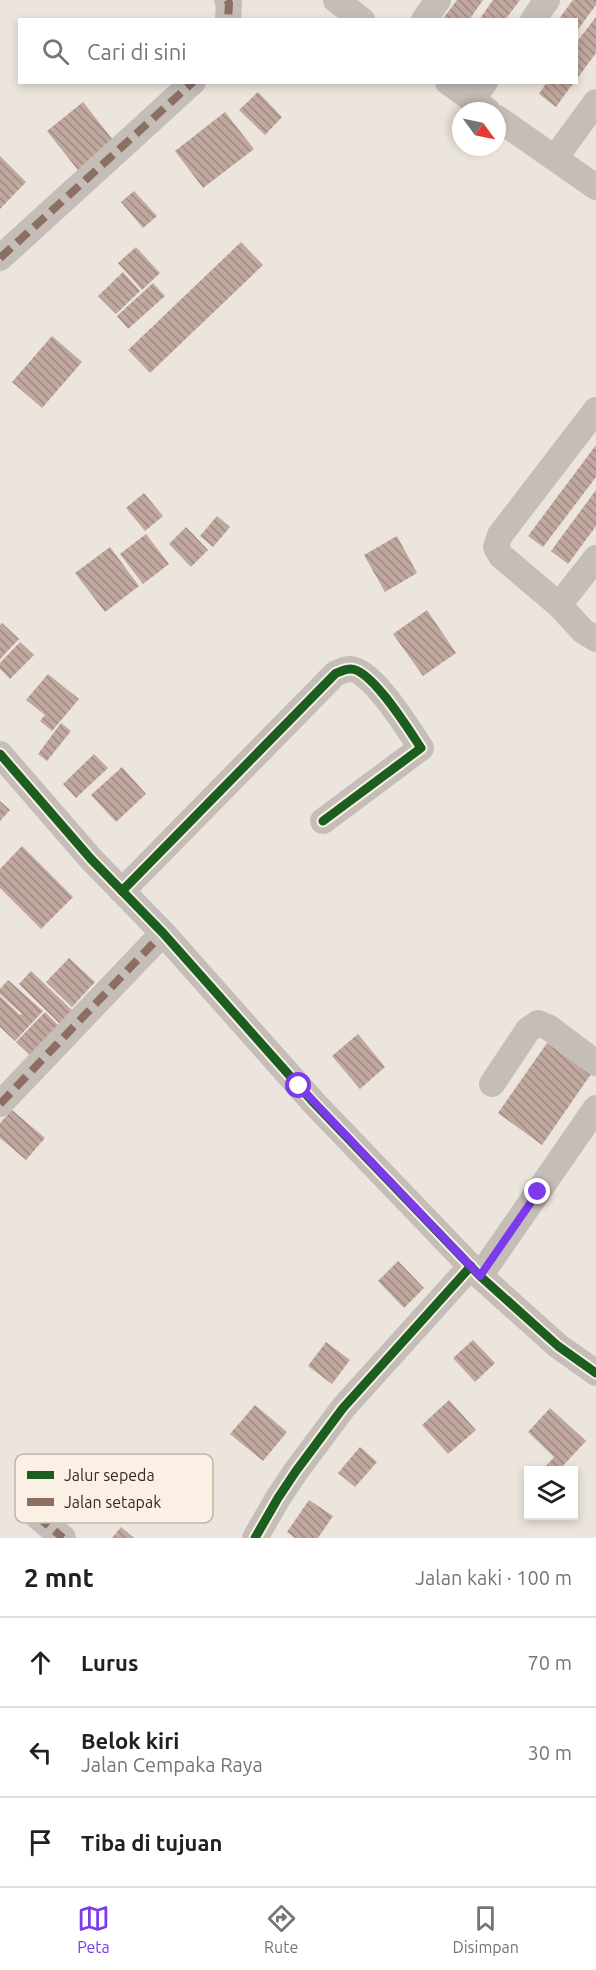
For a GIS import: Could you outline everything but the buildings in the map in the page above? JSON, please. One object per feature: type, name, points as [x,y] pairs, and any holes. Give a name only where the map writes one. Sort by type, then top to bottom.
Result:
[{"type":"street","points":[[227,0],[229,3],[228,18]]},
{"type":"street","points":[[336,0],[359,18]]},
{"type":"street","points":[[425,18],[438,0]]},
{"type":"street","points":[[534,18],[548,0]]},
{"type":"street","points":[[0,258],[191,84]]},
{"type":"street","points":[[452,84],[482,98]]},
{"type":"street","points":[[555,158],[596,102]]},
{"type":"street","points":[[506,124],[596,188]]},
{"type":"street","points":[[592,628],[559,605],[501,556],[496,547],[500,535],[596,410]]},
{"type":"street","points":[[559,605],[596,558]]},
{"type":"street","points":[[122,891],[336,673],[351,669],[367,676],[392,706],[420,748],[323,821]]},
{"type":"street","points":[[0,754],[91,859],[163,933],[314,1102],[476,1271],[558,1346],[596,1373]]},
{"type":"street","points":[[0,1104],[163,933]]},
{"type":"street","points":[[492,1084],[528,1030],[538,1023],[548,1027],[596,1063]]},
{"type":"street","points":[[255,1538],[296,1471],[343,1408],[476,1271],[596,1108]]},
{"type":"street","points":[[45,1523],[63,1538]]},
{"type":"marked path","points":[[227,0],[229,3],[228,18]]},
{"type":"marked path","points":[[0,258],[191,84]]},
{"type":"marked path","points":[[0,1104],[163,933]]},
{"type":"marked path","points":[[45,1523],[63,1538]]},
{"type":"cycle path","points":[[122,891],[336,673],[350,669],[359,671],[379,689],[421,748],[323,821]]},
{"type":"cycle path","points":[[0,754],[91,859],[163,933],[314,1103],[480,1276],[558,1346],[596,1373]]},
{"type":"cycle path","points":[[255,1538],[296,1471],[343,1408],[471,1266]]},
{"type":"route","points":[[299,1086],[480,1276],[538,1192]]}]
